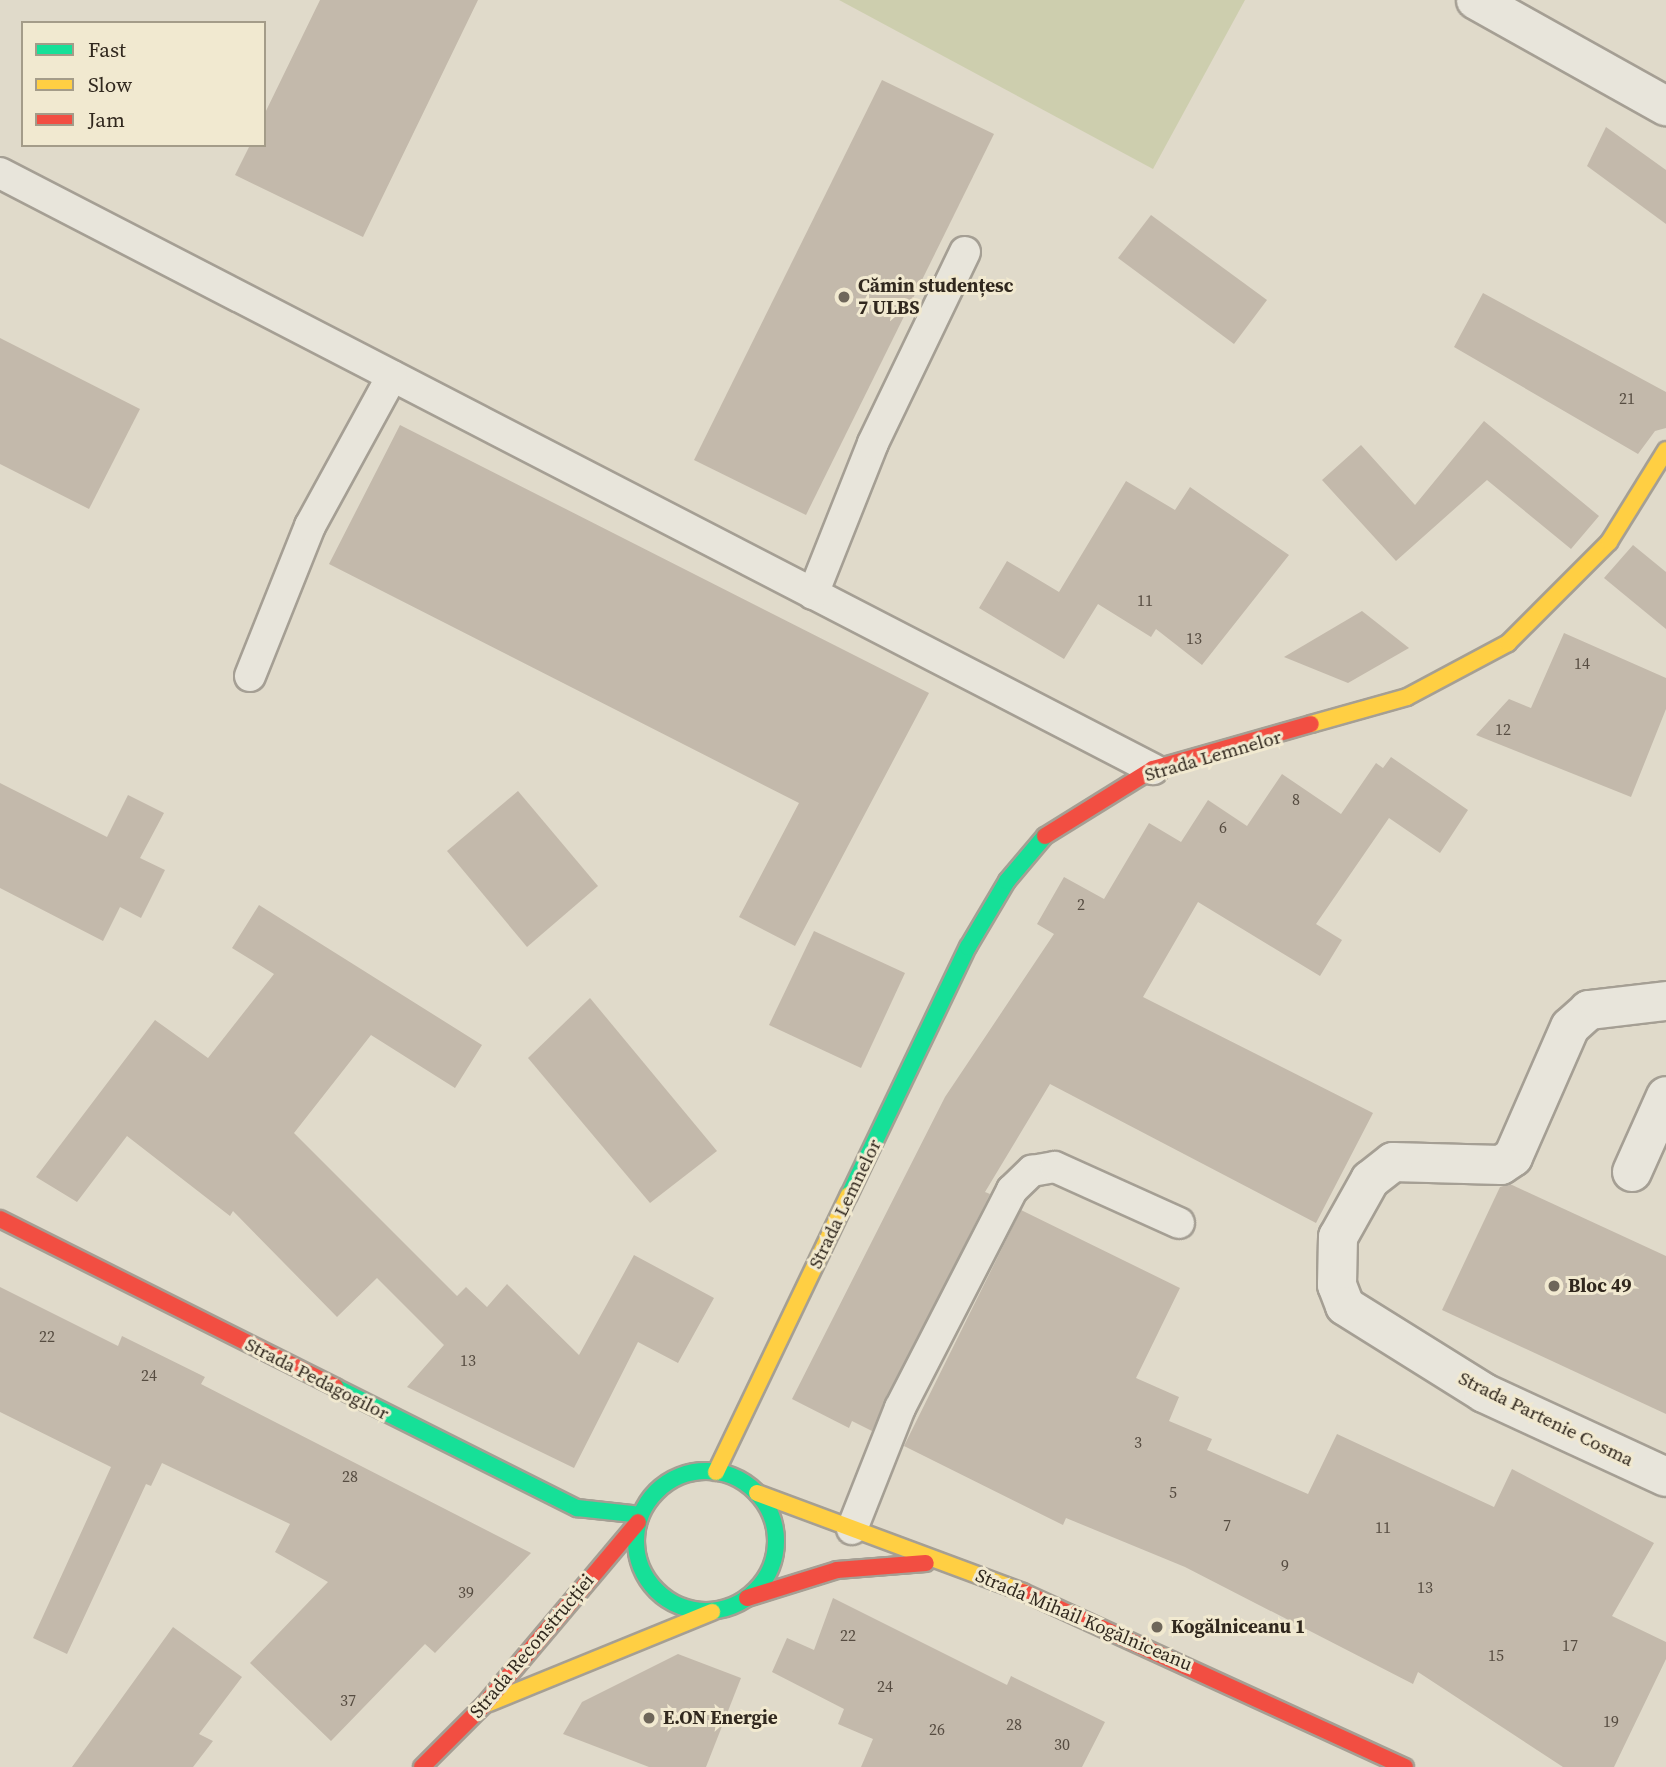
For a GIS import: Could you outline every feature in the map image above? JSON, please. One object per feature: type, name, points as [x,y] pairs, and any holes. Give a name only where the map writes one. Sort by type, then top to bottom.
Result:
[{"type":"street","points":[[1476,0],[1666,106]]},
{"type":"street","name":"Strada Lemnelor","points":[[716,1472],[968,947],[1007,881],[1050,831],[1153,769],[1407,697],[1508,643],[1609,542],[1666,450]]},
{"type":"street","name":"Strada Partenie Cosma","points":[[1666,1001],[1589,1010],[1570,1027],[1513,1157],[1501,1165],[1393,1162],[1370,1180],[1338,1237],[1337,1285],[1345,1307],[1484,1393],[1666,1477]]},
{"type":"street","points":[[1632,1172],[1666,1096]]},
{"type":"street","name":"Strada Pedagogilor","points":[[0,1219],[576,1508],[640,1519]]},
{"type":"street","points":[[717,1611],[676,1604],[658,1592],[638,1557],[640,1519],[671,1481],[716,1472],[757,1493],[949,1563]]},
{"type":"street","points":[[484,1705],[747,1598],[774,1560],[771,1513],[757,1493]]},
{"type":"street","name":"Strada Reconstrucției","points":[[422,1767],[484,1705],[640,1519]]},
{"type":"street","name":"Strada Mihail Kogălniceanu","points":[[747,1598],[837,1570],[949,1563],[1149,1646],[1405,1767]]},
{"type":"lane","points":[[0,173],[1153,769]]},
{"type":"lane","points":[[813,594],[873,443],[965,252]]},
{"type":"lane","points":[[250,676],[310,526],[392,376]]},
{"type":"lane","points":[[852,1529],[900,1408],[1012,1190],[1032,1171],[1055,1167],[1179,1223]]},
{"type":"green space","points":[[839,0],[1245,0],[1153,169]]},
{"type":"building","points":[[320,0],[478,0],[363,237],[235,175],[249,147],[266,147],[266,111]]},
{"type":"building","name":"Cămin studențesc 7 ULBS","points":[[882,80],[994,134],[806,515],[694,460]]},
{"type":"building","points":[[1606,127],[1666,170],[1666,224],[1587,166]]},
{"type":"building","points":[[1151,215],[1267,300],[1234,344],[1118,258]]},
{"type":"building","points":[[1483,293],[1666,392],[1666,428],[1655,431],[1638,454],[1454,347]]},
{"type":"building","points":[[0,338],[140,409],[89,509],[0,464]]},
{"type":"building","points":[[1484,421],[1599,516],[1571,549],[1487,480],[1396,561],[1322,480],[1361,445],[1415,505]]},
{"type":"building","points":[[400,425],[929,693],[795,946],[739,917],[799,803],[329,564]]},
{"type":"building","points":[[1126,481],[1175,510],[1190,487],[1289,555],[1202,665],[1156,629],[1151,637],[1098,604],[1064,659],[979,608],[1007,561],[1059,592]]},
{"type":"building","points":[[1633,545],[1666,572],[1666,629],[1604,578]]},
{"type":"building","points":[[1362,611],[1409,648],[1348,683],[1284,657]]},
{"type":"building","points":[[1564,633],[1666,678],[1666,709],[1631,797],[1476,735],[1509,699],[1531,708]]},
{"type":"building","points":[[1391,757],[1468,810],[1440,853],[1389,818],[1316,924],[1342,940],[1320,976],[1198,902],[1143,997],[1373,1113],[1316,1223],[1050,1084],[985,1192],[990,1194],[872,1431],[852,1421],[849,1428],[792,1399],[945,1097],[1054,934],[1037,924],[1064,877],[1104,899],[1149,823],[1181,842],[1208,800],[1247,826],[1282,774],[1341,814],[1376,763],[1383,768]]},
{"type":"building","points":[[0,783],[107,837],[128,795],[164,813],[140,858],[165,870],[141,918],[120,907],[103,941],[0,888]]},
{"type":"building","points":[[518,791],[598,886],[527,947],[447,851]]},
{"type":"building","points":[[259,905],[482,1045],[455,1088],[371,1035],[294,1133],[457,1296],[466,1287],[487,1307],[507,1284],[579,1355],[634,1255],[714,1298],[678,1363],[638,1342],[574,1468],[407,1387],[444,1345],[377,1278],[337,1317],[233,1211],[230,1216],[127,1136],[77,1202],[36,1177],[155,1020],[208,1058],[274,974],[232,948]]},
{"type":"building","points":[[814,931],[905,973],[861,1068],[769,1025]]},
{"type":"building","points":[[590,998],[717,1151],[650,1203],[528,1058]]},
{"type":"building","name":"Bloc 49","points":[[1510,1184],[1666,1256],[1666,1414],[1442,1310],[1500,1187]]},
{"type":"building","points":[[1021,1210],[1180,1288],[1136,1378],[1179,1397],[1169,1421],[1212,1439],[1207,1450],[1308,1494],[1337,1434],[1494,1507],[1512,1469],[1654,1543],[1612,1616],[1666,1642],[1666,1659],[1614,1767],[1563,1767],[1418,1672],[1413,1684],[1185,1567],[1066,1518],[1063,1525],[904,1446]]},
{"type":"building","points":[[0,1287],[118,1346],[122,1336],[205,1377],[201,1384],[531,1553],[435,1653],[425,1644],[331,1741],[250,1663],[328,1582],[275,1552],[290,1524],[162,1463],[151,1486],[146,1484],[67,1654],[33,1638],[111,1467],[0,1412]]},
{"type":"building","points":[[833,1598],[1007,1685],[1011,1676],[1105,1722],[1082,1767],[861,1767],[873,1739],[838,1724],[844,1709],[772,1672],[787,1638],[814,1650]]},
{"type":"building","points":[[173,1627],[242,1677],[199,1734],[213,1741],[193,1767],[72,1767]]},
{"type":"building","name":"E.ON Energie","points":[[678,1654],[741,1678],[706,1767],[649,1767],[563,1734],[582,1702]]},
{"type":"traffic: fast","points":[[849,1195],[968,947],[1007,881],[1045,836]]},
{"type":"traffic: fast","points":[[335,1387],[577,1508],[641,1515]]},
{"type":"traffic: fast","points":[[706,1471],[733,1477],[755,1492],[770,1514],[776,1541],[770,1568],[755,1590],[733,1605],[706,1611],[679,1605],[657,1590],[642,1568],[636,1541],[642,1514],[657,1492],[679,1477],[706,1471]]},
{"type":"traffic: slow","points":[[1311,724],[1407,697],[1508,643],[1609,542],[1666,450]]},
{"type":"traffic: slow","points":[[716,1472],[849,1195]]},
{"type":"traffic: slow","points":[[757,1493],[1023,1592]]},
{"type":"traffic: slow","points":[[489,1703],[712,1612]]},
{"type":"traffic: jam","points":[[1045,836],[1153,769],[1311,724]]},
{"type":"traffic: jam","points":[[0,1219],[335,1387]]},
{"type":"traffic: jam","points":[[422,1767],[484,1705],[638,1522]]},
{"type":"traffic: jam","points":[[747,1598],[837,1570],[926,1563]]},
{"type":"traffic: jam","points":[[1023,1592],[1405,1767]]},
{"type":"place","name":"Cămin studențesc 7 ULBS","points":[[844,297]]},
{"type":"place","name":"Bloc 49","points":[[1554,1286]]},
{"type":"place","name":"Kogălniceanu 1","points":[[1157,1627]]},
{"type":"place","name":"E.ON Energie","points":[[649,1718]]}]
